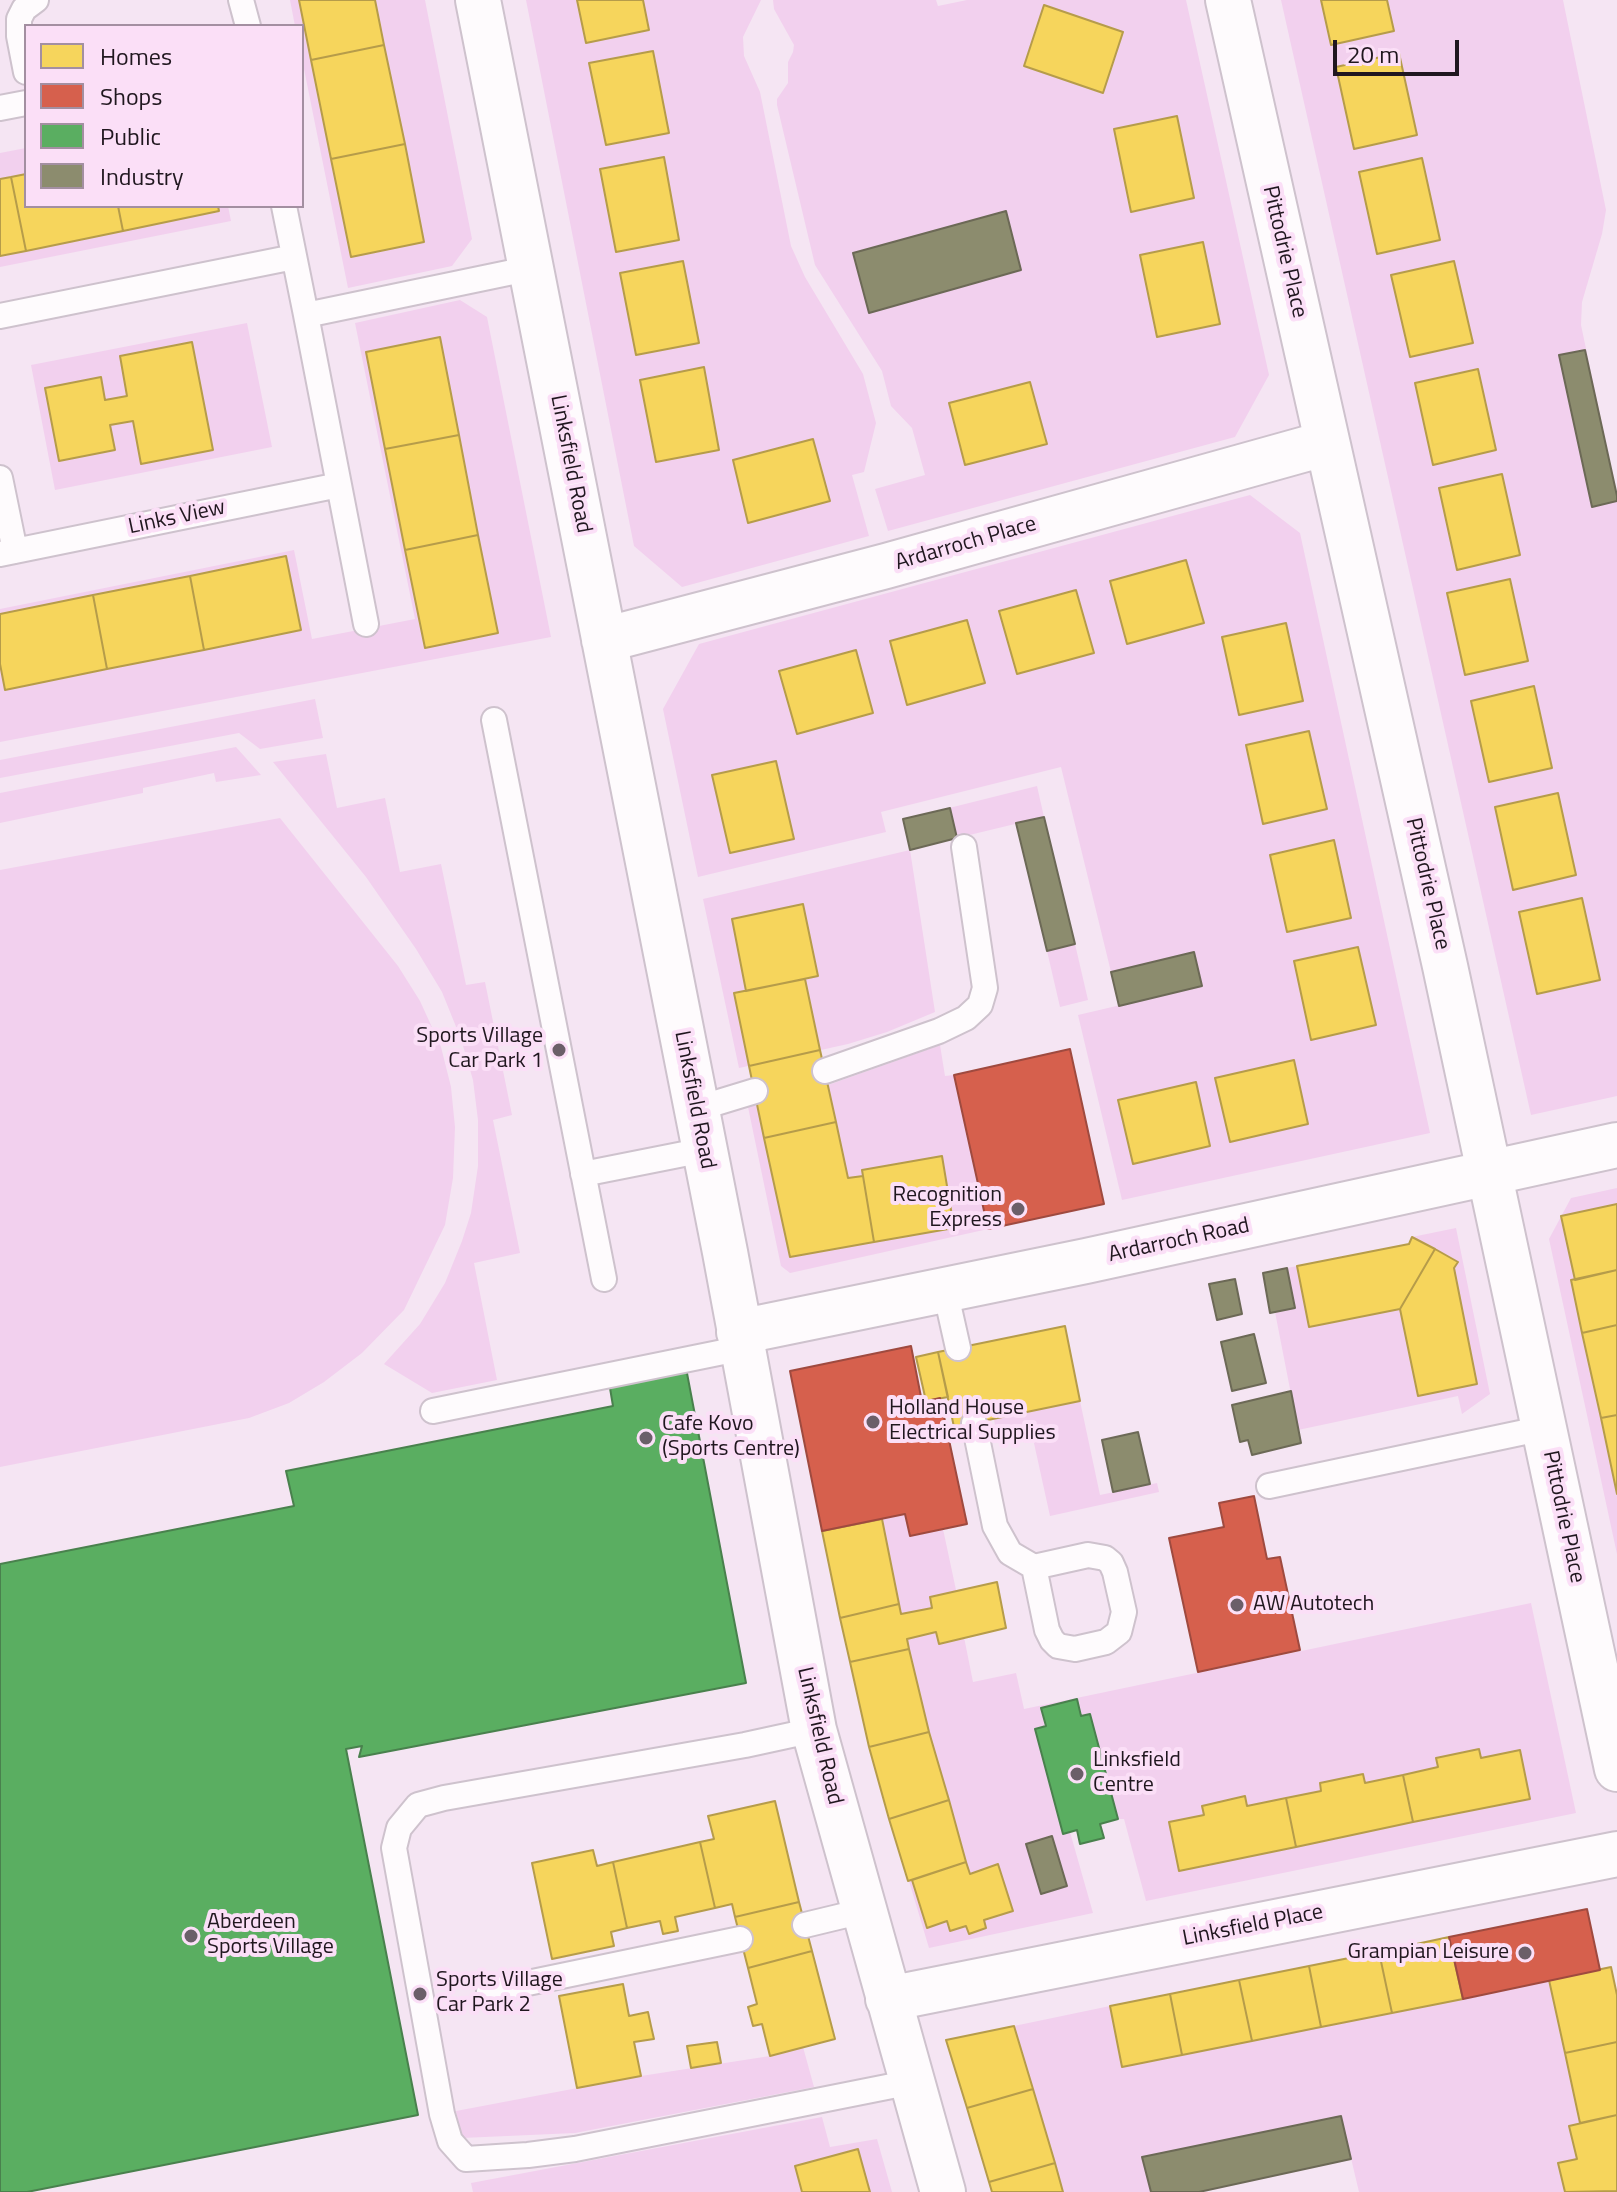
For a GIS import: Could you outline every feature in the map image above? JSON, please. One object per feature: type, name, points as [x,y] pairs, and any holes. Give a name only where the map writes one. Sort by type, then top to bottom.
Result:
[{"type":"street","name":"Linksfield Road","points":[[478,0],[741,1340],[814,1730],[943,2192]]},
{"type":"street","name":"Pittodrie Place","points":[[1228,0],[1544,1428],[1613,1726],[1617,1769]]},
{"type":"street","name":"Ardarroch Place","points":[[604,640],[886,566],[1327,443]]},
{"type":"street","name":"Ardarroch Road","points":[[741,1340],[945,1290],[1617,1145]]},
{"type":"street","name":"Linksfield Place","points":[[888,1999],[1617,1854]]},
{"type":"lane","points":[[24,62],[19,19],[24,9],[36,0]]},
{"type":"lane","points":[[241,0],[247,24]]},
{"type":"lane","points":[[0,108],[24,103]]},
{"type":"lane","points":[[284,208],[366,624]]},
{"type":"lane","points":[[0,316],[294,257]]},
{"type":"lane","points":[[306,315],[532,268]]},
{"type":"lane","name":"Links View","points":[[0,478],[8,553],[339,485]]},
{"type":"lane","points":[[494,720],[604,1279]]},
{"type":"lane","points":[[825,1071],[939,1031],[966,1018],[980,1005],[985,988],[964,847]]},
{"type":"lane","points":[[583,1174],[700,1129],[755,1091]]},
{"type":"lane","points":[[945,1290],[958,1348]]},
{"type":"lane","points":[[433,1411],[741,1340]]},
{"type":"lane","points":[[974,1423],[995,1526],[1010,1553],[1034,1567],[1088,1555],[1105,1558],[1115,1572],[1124,1612],[1119,1632],[1106,1642],[1075,1649],[1058,1646],[1047,1630],[1034,1567]]},
{"type":"lane","points":[[1269,1486],[1544,1428]]},
{"type":"lane","points":[[814,1730],[418,1805],[399,1828],[394,1848],[442,2114],[450,2141],[466,2159],[528,2155],[575,2149],[912,2082]]},
{"type":"lane","points":[[805,1925],[863,1911]]},
{"type":"lane","points":[[489,1991],[740,1939]]},
{"type":"shaded area","points":[[290,0],[425,0],[472,239],[452,266],[348,288],[304,69],[304,24],[295,24]]},
{"type":"shaded area","points":[[526,0],[577,0],[586,43],[649,30],[643,0],[761,0],[743,37],[744,56],[760,92],[791,246],[805,277],[863,374],[876,423],[864,472],[852,475],[869,536],[682,587],[634,546]],"holes":[[[653,51],[669,133],[606,145],[590,63]],[[663,157],[679,239],[617,252]],[[683,261],[699,343],[636,355],[620,273]],[[704,367],[656,462],[640,380]],[[813,439],[829,501],[748,522],[733,460]]]},
{"type":"shaded area","points":[[773,0],[936,0],[938,6],[967,0],[1186,0],[1269,375],[1235,437],[888,531],[875,489],[925,475],[912,428],[891,406],[882,371],[815,265],[777,105],[777,99],[788,83],[788,62],[794,45],[774,9]],"holes":[[[1044,6],[1123,32],[1103,93],[1024,66]],[[1177,116],[1194,198],[1131,211],[1114,130]],[[1005,211],[1020,270],[853,253]],[[1203,242],[1220,324],[1158,337],[1140,255]],[[1030,382],[1046,444],[965,465],[949,403]]]},
{"type":"shaded area","points":[[1281,0],[1321,0],[1331,45],[1394,31],[1387,0],[1563,0],[1606,210],[1582,302],[1581,325],[1617,496],[1617,1096],[1531,1115]],"holes":[[[1399,53],[1417,135],[1354,149]],[[1422,158],[1440,240],[1378,254],[1359,173]],[[1454,261],[1473,343],[1410,357],[1392,276]],[[1478,369],[1496,450],[1434,465],[1415,383]],[[1501,474],[1520,555],[1457,570],[1439,488]],[[1510,580],[1528,661],[1466,675],[1448,594]],[[1534,686],[1552,768],[1490,782],[1471,701]],[[1558,794],[1576,875],[1496,808]],[[1582,898],[1600,980],[1538,994],[1519,912]]]},
{"type":"shaded area","points":[[24,148],[24,208],[228,208],[231,221],[0,267],[0,153]]},
{"type":"shaded area","points":[[460,300],[487,317],[551,637],[0,742],[0,609],[294,550],[312,639],[415,619],[355,323]]},
{"type":"shaded area","points":[[247,323],[272,447],[55,490],[31,365]]},
{"type":"shaded area","points":[[1250,495],[1300,533],[1430,1133],[1122,1200],[1078,1015],[1202,986],[1194,952],[1111,972],[1061,767],[881,812],[886,832],[698,877],[663,709],[699,644]],"holes":[[[1186,560],[1204,623],[1128,644],[1110,581]],[[1075,590],[1093,653],[1017,674],[999,611]],[[966,620],[984,683],[907,705],[890,642]],[[1286,623],[1239,715],[1222,637]],[[855,650],[873,713],[797,734],[780,671]],[[1309,731],[1327,809],[1263,823],[1246,746]],[[776,762],[793,839],[730,853],[713,776]],[[1334,840],[1351,918],[1288,932],[1270,855]],[[1358,947],[1311,1039],[1294,962]],[[1196,1082],[1210,1146],[1133,1164],[1118,1100]]]},
{"type":"shaded area","points":[[315,699],[323,738],[260,749],[239,733],[0,778],[0,760]]},
{"type":"shaded area","points":[[236,747],[261,775],[216,782],[214,773],[143,788],[143,793],[0,823],[0,793]]},
{"type":"shaded area","points":[[326,754],[337,808],[385,798],[400,872],[441,864],[466,985],[485,982],[512,1115],[493,1120],[520,1253],[474,1263],[497,1380],[432,1393],[384,1364],[420,1324],[445,1283],[462,1241],[471,1213],[478,1166],[478,1120],[473,1080],[442,992],[366,877],[273,762]]},
{"type":"shaded area","points":[[1037,786],[1044,817],[957,838],[949,808]]},
{"type":"shaded area","points":[[280,818],[398,966],[420,1001],[441,1047],[451,1087],[455,1127],[453,1178],[445,1225],[404,1310],[362,1353],[324,1382],[289,1403],[249,1418],[0,1467],[0,870]]},
{"type":"shaded area","points":[[910,850],[935,1012],[848,1044],[739,1068],[703,899]]},
{"type":"shaded area","points":[[1075,944],[1088,1000],[1060,1007],[1047,951]]},
{"type":"shaded area","points":[[940,1045],[945,1076],[954,1075],[988,1229],[790,1273],[781,1266],[748,1107],[828,1085]]},
{"type":"shaded area","points":[[1617,1188],[1617,1554],[1549,1239],[1571,1198]]},
{"type":"shaded area","points":[[1456,1228],[1490,1394],[1462,1414],[1458,1396],[1298,1430],[1275,1312],[1295,1308],[1287,1268],[1409,1244],[1412,1237]]},
{"type":"shaded area","points":[[1080,1401],[1100,1495],[1157,1483],[1159,1492],[1050,1516],[1030,1425],[996,1432],[994,1419]]},
{"type":"shaded area","points":[[905,1514],[910,1535],[943,1529],[956,1590],[997,1582],[1006,1628],[964,1637],[973,1682],[1016,1673],[1024,1709],[1531,1603],[1576,1813],[1146,1901],[1124,1819],[1118,1819],[1090,1714],[1081,1716],[1076,1699],[1042,1708],[1046,1726],[1035,1729],[1063,1833],[1070,1832],[1093,1913],[929,1948],[869,1747],[822,1531]]},
{"type":"shaded area","points":[[1549,1980],[1580,2123],[1569,2126],[1577,2159],[1559,2163],[1565,2192],[1359,2192],[1341,2116],[1142,2157],[1151,2192],[1063,2192],[1014,2026],[1110,2006],[1123,2067]]},
{"type":"shaded area","points":[[803,2047],[814,2087],[575,2133],[462,2138],[456,2111],[641,2076],[770,2056]]},
{"type":"shaded area","points":[[822,2117],[830,2147],[877,2139],[892,2192],[473,2192],[471,2183]]},
{"type":"building: Homes","points":[[299,0],[375,0],[384,45],[311,60]]},
{"type":"building: Homes","points":[[577,0],[643,0],[649,30],[586,43]]},
{"type":"building: Homes","points":[[1321,0],[1387,0],[1394,31],[1331,45]]},
{"type":"building: Homes","points":[[1044,5],[1123,32],[1103,93],[1024,66]]},
{"type":"building: Homes","points":[[384,45],[405,144],[331,159],[311,60]]},
{"type":"building: Homes","points":[[653,51],[669,133],[606,145],[589,63]]},
{"type":"building: Homes","points":[[1399,53],[1417,135],[1354,149],[1336,67]]},
{"type":"building: Homes","points":[[1177,116],[1194,198],[1131,212],[1114,129]]},
{"type":"building: Homes","points":[[405,144],[424,242],[351,257],[331,159]]},
{"type":"building: Homes","points":[[664,157],[679,240],[616,252],[600,169]]},
{"type":"building: Homes","points":[[1422,158],[1440,240],[1377,254],[1359,172]]},
{"type":"building: Homes","points":[[24,174],[24,208],[118,208],[123,231],[26,251],[11,177]]},
{"type":"building: Homes","points":[[11,177],[26,251],[0,256],[0,179]]},
{"type":"building: Homes","points":[[118,208],[218,208],[219,211],[123,231]]},
{"type":"building: Homes","points":[[1203,242],[1220,324],[1157,337],[1140,255]]},
{"type":"building: Homes","points":[[683,261],[699,343],[636,355],[620,273]]},
{"type":"building: Homes","points":[[1454,261],[1473,343],[1410,357],[1391,275]]},
{"type":"building: Homes","points":[[440,337],[459,435],[385,449],[366,352]]},
{"type":"building: Homes","points":[[192,342],[213,450],[141,464],[133,421],[110,425],[115,450],[59,461],[45,388],[101,377],[105,400],[127,396],[120,356]]},
{"type":"building: Homes","points":[[704,367],[719,450],[656,462],[640,380]]},
{"type":"building: Homes","points":[[1478,369],[1496,450],[1433,465],[1415,383]]},
{"type":"building: Homes","points":[[1030,382],[1047,444],[965,465],[949,403]]},
{"type":"building: Homes","points":[[459,435],[478,535],[405,550],[385,449]]},
{"type":"building: Homes","points":[[813,439],[830,501],[748,523],[733,460]]},
{"type":"building: Homes","points":[[1502,474],[1520,555],[1457,570],[1439,488]]},
{"type":"building: Homes","points":[[478,535],[498,633],[425,648],[405,550]]},
{"type":"building: Homes","points":[[286,556],[301,630],[204,650],[190,576]]},
{"type":"building: Homes","points":[[1186,560],[1204,623],[1127,644],[1110,581]]},
{"type":"building: Homes","points":[[190,576],[204,650],[107,669],[93,595]]},
{"type":"building: Homes","points":[[1510,579],[1528,661],[1465,675],[1447,593]]},
{"type":"building: Homes","points":[[1076,590],[1094,653],[1017,674],[999,611]]},
{"type":"building: Homes","points":[[93,595],[107,669],[5,690],[0,664],[0,614]]},
{"type":"building: Homes","points":[[967,620],[985,683],[907,705],[890,641]]},
{"type":"building: Homes","points":[[1286,623],[1303,701],[1239,715],[1222,637]]},
{"type":"building: Homes","points":[[856,650],[873,713],[797,734],[779,671]]},
{"type":"building: Homes","points":[[1534,686],[1552,768],[1489,782],[1471,701]]},
{"type":"building: Homes","points":[[1309,731],[1327,809],[1263,824],[1246,745]]},
{"type":"building: Homes","points":[[776,761],[794,839],[730,853],[712,775]]},
{"type":"building: Homes","points":[[1558,793],[1576,875],[1513,890],[1495,807]]},
{"type":"building: Homes","points":[[1334,840],[1351,918],[1287,932],[1270,855]]},
{"type":"building: Homes","points":[[1582,898],[1600,980],[1537,994],[1519,912]]},
{"type":"building: Homes","points":[[803,904],[818,976],[746,991],[732,919]]},
{"type":"building: Homes","points":[[1358,947],[1376,1025],[1311,1040],[1294,961]]},
{"type":"building: Homes","points":[[805,979],[820,1050],[749,1066],[734,993]]},
{"type":"building: Homes","points":[[820,1050],[836,1122],[764,1138],[749,1066]]},
{"type":"building: Homes","points":[[1294,1060],[1308,1124],[1230,1142],[1215,1078]]},
{"type":"building: Homes","points":[[1196,1082],[1210,1146],[1133,1164],[1118,1100]]},
{"type":"building: Homes","points":[[836,1122],[848,1178],[863,1176],[874,1242],[790,1257],[764,1138]]},
{"type":"building: Homes","points":[[942,1156],[954,1228],[874,1242],[862,1170]]},
{"type":"building: Homes","points":[[1617,1204],[1617,1270],[1575,1280],[1561,1216]]},
{"type":"building: Homes","points":[[1412,1237],[1435,1249],[1400,1309],[1309,1327],[1297,1266],[1409,1244]]},
{"type":"building: Homes","points":[[1435,1249],[1458,1262],[1454,1268],[1477,1384],[1418,1396],[1400,1309]]},
{"type":"building: Homes","points":[[1617,1270],[1617,1325],[1582,1333],[1571,1280]]},
{"type":"building: Homes","points":[[1617,1325],[1617,1415],[1601,1418],[1582,1333]]},
{"type":"building: Homes","points":[[1065,1326],[1080,1401],[954,1427],[938,1352]]},
{"type":"building: Homes","points":[[938,1352],[948,1397],[926,1401],[916,1357]]},
{"type":"building: Homes","points":[[1617,1415],[1617,1494],[1601,1418]]},
{"type":"building: Homes","points":[[882,1519],[899,1604],[840,1618],[822,1531]]},
{"type":"building: Homes","points":[[997,1582],[1006,1628],[939,1644],[936,1632],[907,1639],[909,1649],[850,1662],[840,1618],[899,1604],[901,1614],[932,1608],[930,1597]]},
{"type":"building: Homes","points":[[909,1649],[929,1732],[869,1747],[850,1662]]},
{"type":"building: Homes","points":[[929,1732],[949,1800],[889,1819],[869,1747]]},
{"type":"building: Homes","points":[[1479,1749],[1481,1758],[1520,1750],[1530,1799],[1413,1822],[1403,1775],[1438,1767],[1436,1758]]},
{"type":"building: Homes","points":[[1363,1774],[1365,1783],[1403,1775],[1413,1822],[1296,1847],[1286,1798],[1321,1791],[1320,1783]]},
{"type":"building: Homes","points":[[1245,1796],[1247,1806],[1286,1798],[1296,1847],[1179,1871],[1169,1822],[1204,1815],[1202,1806]]},
{"type":"building: Homes","points":[[949,1800],[966,1862],[908,1881],[889,1819]]},
{"type":"building: Homes","points":[[775,1801],[799,1902],[735,1917],[732,1904],[715,1908],[700,1842],[714,1839],[708,1816]]},
{"type":"building: Homes","points":[[700,1842],[715,1908],[675,1917],[678,1931],[663,1934],[660,1921],[627,1928],[613,1862]]},
{"type":"building: Homes","points":[[593,1850],[597,1866],[613,1862],[627,1928],[611,1932],[614,1946],[552,1959],[532,1863]]},
{"type":"building: Homes","points":[[966,1862],[970,1874],[998,1864],[1013,1911],[984,1920],[986,1928],[969,1934],[966,1926],[950,1931],[947,1921],[927,1928],[912,1880]]},
{"type":"building: Homes","points":[[799,1902],[812,1951],[748,1968],[735,1917]]},
{"type":"building: Homes","points":[[1449,1937],[1463,1999],[1392,2013],[1379,1952]]},
{"type":"building: Homes","points":[[812,1951],[835,2039],[770,2056],[762,2024],[753,2026],[748,2007],[757,2004],[748,1968]]},
{"type":"building: Homes","points":[[1379,1952],[1392,2013],[1321,2027],[1309,1966]]},
{"type":"building: Homes","points":[[1309,1966],[1321,2027],[1252,2041],[1239,1980]]},
{"type":"building: Homes","points":[[1611,1967],[1617,1995],[1617,2042],[1565,2053],[1549,1980]]},
{"type":"building: Homes","points":[[1239,1980],[1252,2041],[1182,2055],[1170,1994]]},
{"type":"building: Homes","points":[[623,1984],[629,2016],[648,2012],[654,2039],[634,2042],[641,2076],[577,2088],[559,1996]]},
{"type":"building: Homes","points":[[1170,1994],[1182,2055],[1122,2067],[1110,2006]]},
{"type":"building: Homes","points":[[1014,2026],[1033,2089],[967,2108],[946,2040]]},
{"type":"building: Homes","points":[[717,2042],[721,2063],[691,2068],[687,2046]]},
{"type":"building: Homes","points":[[1617,2042],[1617,2115],[1580,2123],[1565,2053]]},
{"type":"building: Homes","points":[[1033,2089],[1055,2163],[989,2182],[967,2108]]},
{"type":"building: Homes","points":[[1617,2115],[1617,2191],[1565,2192],[1558,2163],[1577,2159],[1569,2126]]},
{"type":"building: Homes","points":[[858,2149],[870,2192],[802,2192],[795,2166]]},
{"type":"building: Homes","points":[[1055,2163],[1063,2192],[992,2192],[989,2182]]},
{"type":"building: Shops","points":[[1070,1049],[1104,1204],[988,1229],[954,1075]]},
{"type":"building: Shops","name":"Holland House Electrical Supplies","points":[[911,1346],[922,1402],[940,1398],[967,1524],[910,1536],[905,1514],[822,1531],[790,1371]]},
{"type":"building: Shops","name":"AW Autotech","points":[[1254,1496],[1267,1559],[1280,1557],[1300,1650],[1198,1672],[1169,1538],[1224,1527],[1219,1503]]},
{"type":"building: Shops","name":"Grampian Leisure","points":[[1587,1909],[1600,1970],[1463,1999],[1449,1937]]},
{"type":"building: Public","name":"Aberdeen Sports Village","points":[[686,1368],[746,1683],[359,1757],[362,1746],[346,1749],[418,2115],[27,2192],[0,2192],[0,1564],[294,1506],[286,1471],[613,1406],[609,1382]]},
{"type":"building: Public","name":"Linksfield Centre","points":[[1077,1699],[1081,1716],[1090,1714],[1118,1819],[1100,1824],[1104,1838],[1080,1844],[1077,1830],[1063,1834],[1035,1729],[1046,1726],[1041,1708]]},
{"type":"building: Industry","points":[[1006,211],[1021,270],[869,313],[853,253]]},
{"type":"building: Industry","points":[[1585,350],[1617,496],[1617,501],[1592,507],[1559,355]]},
{"type":"building: Industry","points":[[950,808],[957,838],[910,850],[903,819]]},
{"type":"building: Industry","points":[[1044,817],[1075,944],[1047,951],[1016,823]]},
{"type":"building: Industry","points":[[1194,952],[1202,986],[1119,1006],[1111,972]]},
{"type":"building: Industry","points":[[1287,1268],[1295,1308],[1270,1313],[1263,1273]]},
{"type":"building: Industry","points":[[1235,1279],[1242,1314],[1217,1320],[1209,1284]]},
{"type":"building: Industry","points":[[1254,1334],[1266,1383],[1232,1391],[1221,1342]]},
{"type":"building: Industry","points":[[1291,1391],[1301,1443],[1252,1455],[1248,1440],[1240,1442],[1232,1405]]},
{"type":"building: Industry","points":[[1138,1432],[1150,1484],[1113,1492],[1102,1440]]},
{"type":"building: Industry","points":[[1052,1836],[1067,1886],[1041,1894],[1026,1844]]},
{"type":"building: Industry","points":[[1341,2116],[1351,2159],[1199,2192],[1151,2192],[1142,2157]]},
{"type":"place","name":"Sports Village Car Park 1","points":[[559,1050]]},
{"type":"place","name":"Recognition Express","points":[[1018,1209]]},
{"type":"place","name":"Holland House Electrical Supplies","points":[[873,1422]]},
{"type":"place","name":"Cafe Kovo (Sports Centre)","points":[[646,1438]]},
{"type":"place","name":"AW Autotech","points":[[1237,1605]]},
{"type":"place","name":"Linksfield Centre","points":[[1077,1774]]},
{"type":"place","name":"Aberdeen Sports Village","points":[[191,1936]]},
{"type":"place","name":"Grampian Leisure","points":[[1525,1953]]},
{"type":"place","name":"Sports Village Car Park 2","points":[[420,1994]]}]
